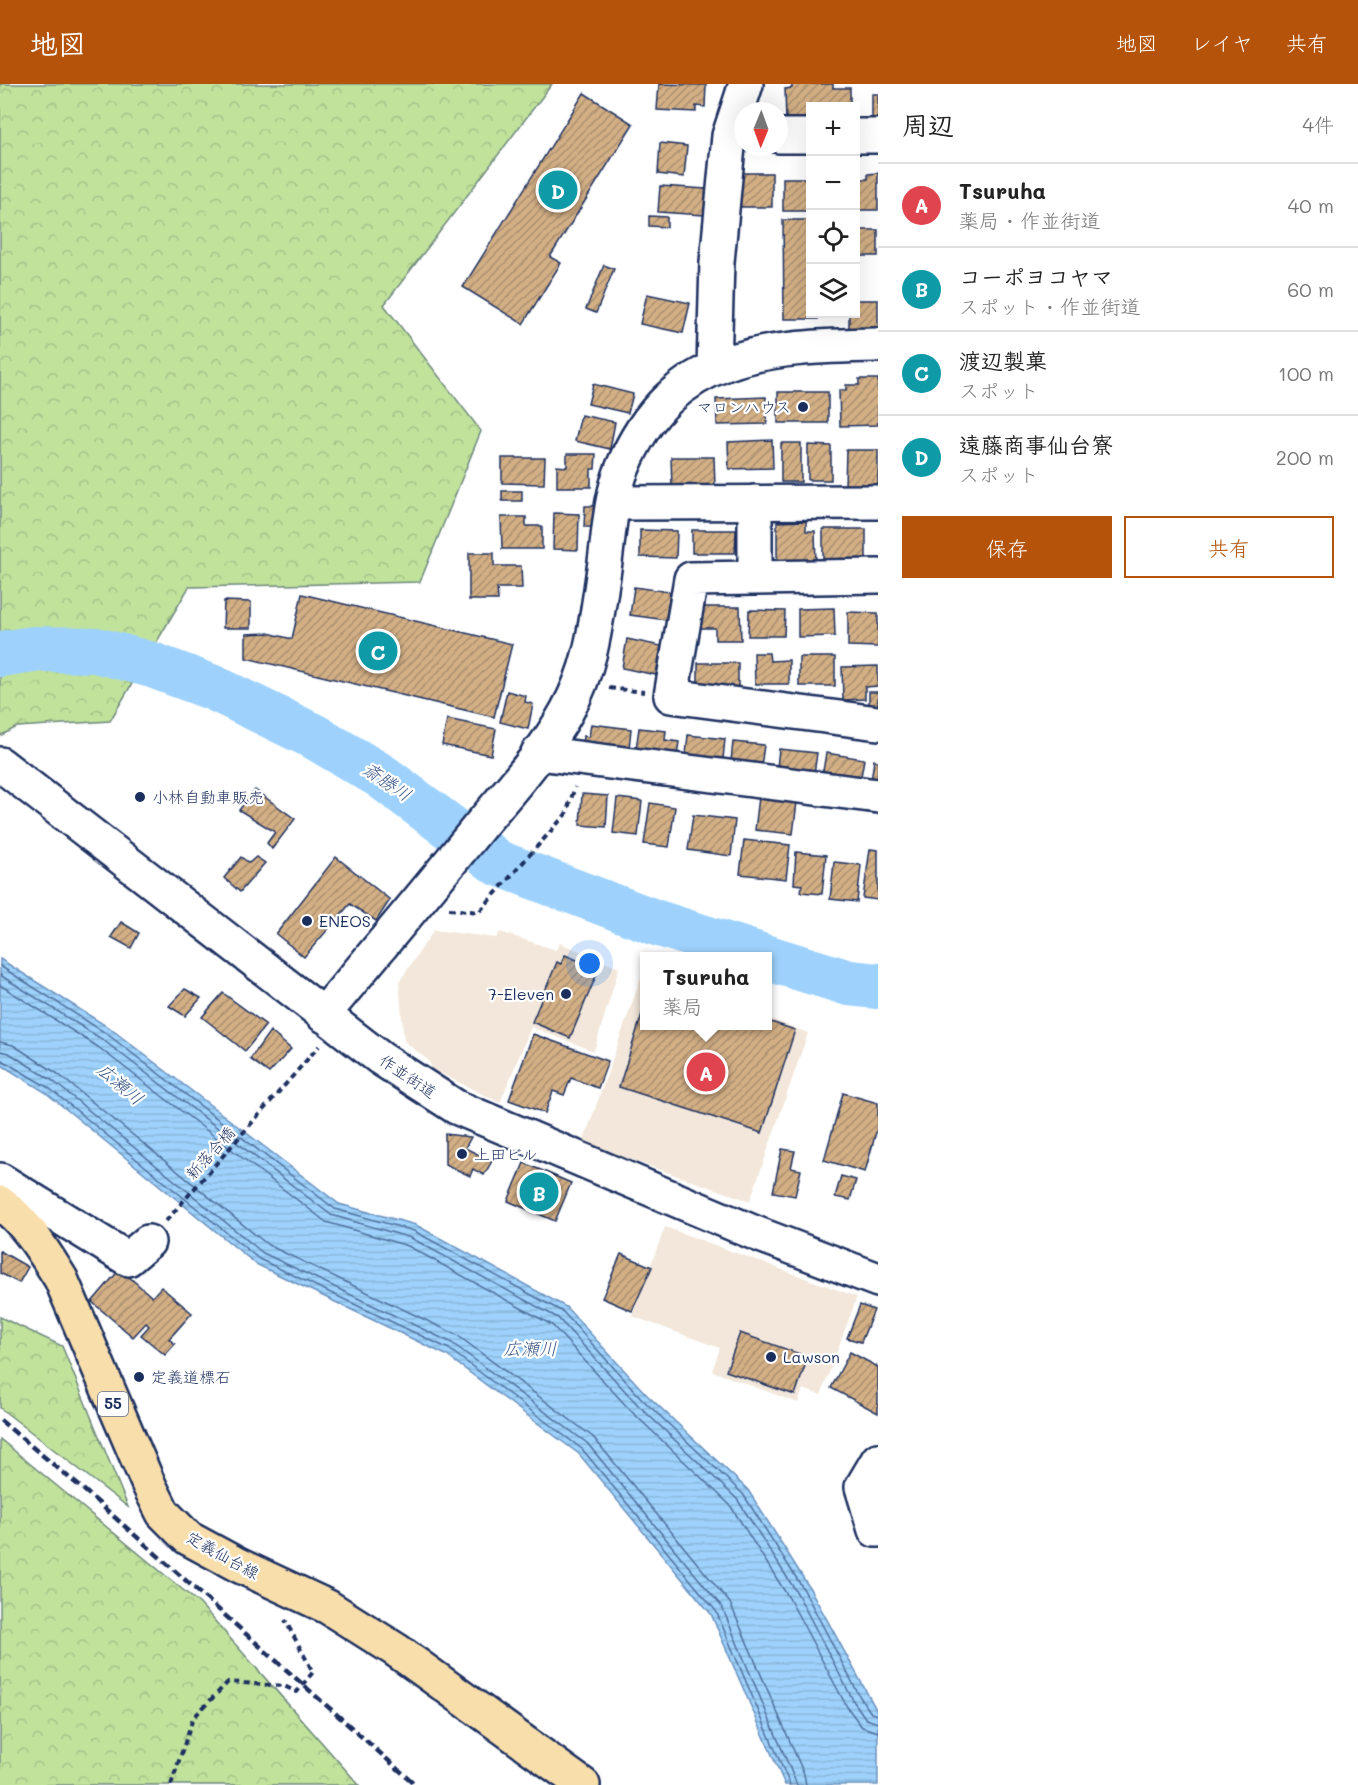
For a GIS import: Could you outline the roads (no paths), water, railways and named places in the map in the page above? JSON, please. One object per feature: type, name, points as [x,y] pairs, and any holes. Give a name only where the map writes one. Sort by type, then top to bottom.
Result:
[{"type":"main road","name":"定義仙台線","points":[[0,1203],[10,1209],[43,1250],[61,1279],[148,1483],[164,1513],[188,1538],[238,1565],[328,1607],[396,1650],[583,1785]]},
{"type":"street","points":[[743,102],[746,84]]},
{"type":"street","points":[[788,136],[806,136]]},
{"type":"street","points":[[860,136],[878,136]]},
{"type":"street","points":[[714,366],[717,262],[734,149]]},
{"type":"street","points":[[325,1026],[435,900],[509,791],[566,714],[582,684],[595,631],[614,503],[622,468],[639,435],[658,409],[714,366],[743,357],[802,346],[878,345]]},
{"type":"street","points":[[755,502],[755,576]]},
{"type":"street","points":[[614,503],[878,502]]},
{"type":"street","points":[[878,576],[755,576],[691,579],[671,696],[878,723]]},
{"type":"street","points":[[538,753],[878,796]]},
{"type":"street","name":"作並街道","points":[[0,764],[325,1026],[456,1107],[754,1233],[878,1280]]},
{"type":"street","points":[[0,1180],[128,1259],[148,1242]]},
{"type":"street","points":[[878,1460],[862,1487],[875,1530],[878,1530]]},
{"type":"water","name":"広瀬川","points":[[0,959],[111,1029],[339,1204],[416,1225],[566,1307],[647,1395],[748,1490],[809,1587],[878,1713],[878,1785],[785,1785],[711,1614],[579,1454],[446,1355],[256,1264],[45,1092],[0,1064]]},
{"type":"waterway","name":"斎勝川","points":[[0,654],[34,649],[96,650],[152,665],[214,688],[315,737],[381,776],[498,863],[657,923],[748,952]]},
{"type":"waterway","name":"斎勝川","points":[[772,959],[849,983],[878,986]]},
{"type":"railway","points":[[0,1420],[84,1490],[416,1785]]},
{"type":"place","name":"遠藤商事仙台寮","points":[[558,190]]},
{"type":"place","name":"マロンハウス","points":[[803,407]]},
{"type":"place","name":"渡辺製菓","points":[[378,651]]},
{"type":"place","name":"小林自動車販売","points":[[140,797]]},
{"type":"place","name":"ENEOS","points":[[307,921]]},
{"type":"place","name":"7-Eleven","points":[[566,994]]},
{"type":"place","name":"Tsuruha","points":[[706,1072]]},
{"type":"place","name":"上田ビル","points":[[462,1154]]},
{"type":"place","name":"コーポヨコヤマ","points":[[539,1192]]},
{"type":"place","name":"Lawson","points":[[771,1357]]},
{"type":"place","name":"定義道標石","points":[[139,1377]]}]
